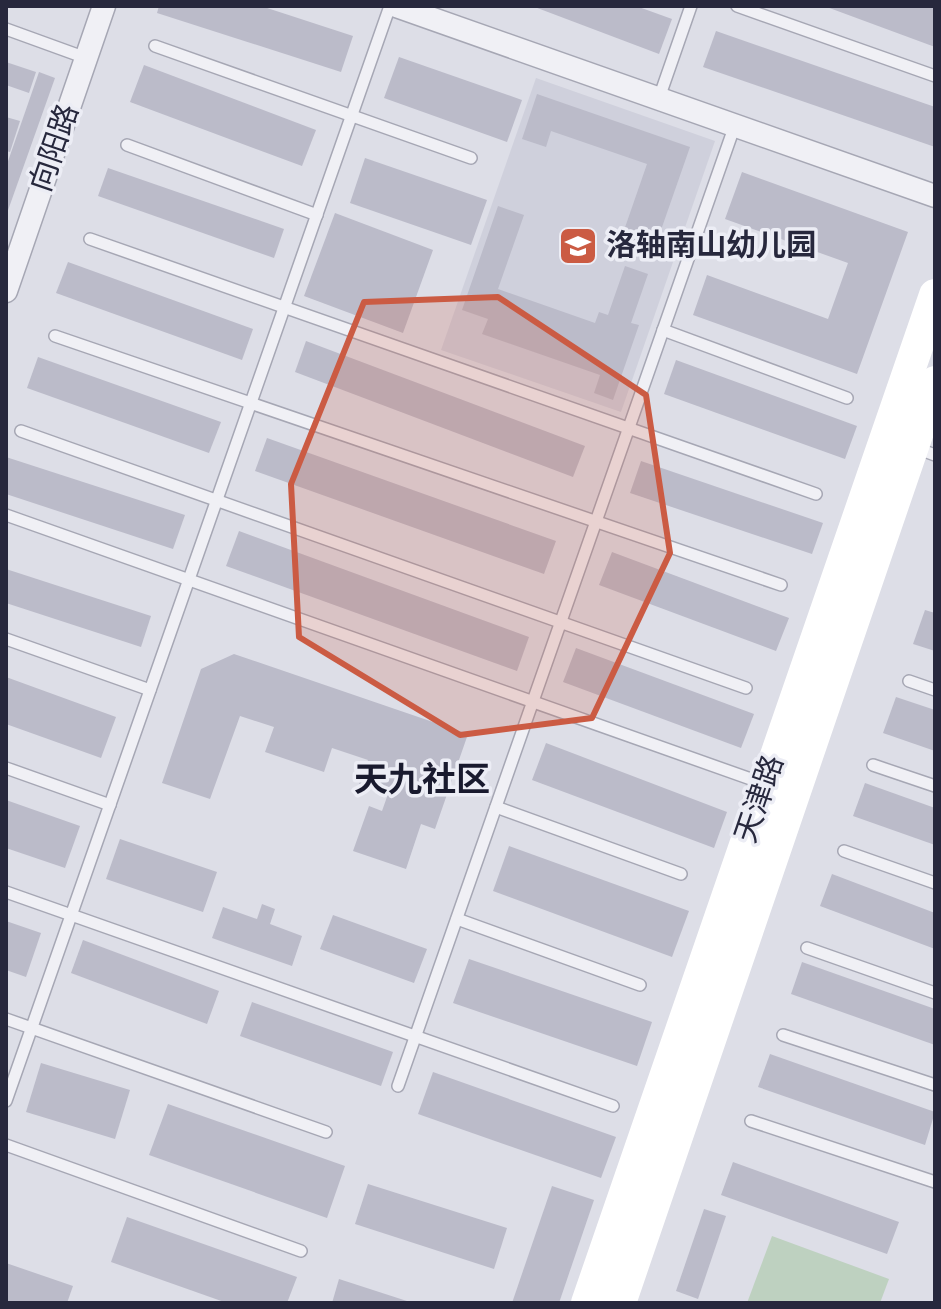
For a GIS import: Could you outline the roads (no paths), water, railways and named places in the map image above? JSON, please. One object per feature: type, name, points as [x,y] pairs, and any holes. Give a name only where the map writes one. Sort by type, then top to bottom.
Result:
[{"type":"main road","name":"天津路","points":[[911,447],[935,295]]},
{"type":"main road","name":"天津路","points":[[587,1303],[935,382]]},
{"type":"main road","name":"天津路","points":[[620,1303],[779,789]]},
{"type":"street","name":"向阳路","points":[[6,291],[104,6]]},
{"type":"street","points":[[396,6],[935,196]]},
{"type":"lane","points":[[6,1101],[390,6]]},
{"type":"lane","points":[[659,98],[691,6]]},
{"type":"lane","points":[[737,6],[935,76]]},
{"type":"lane","points":[[6,29],[86,58]]},
{"type":"lane","points":[[155,46],[471,158]]},
{"type":"lane","points":[[398,1086],[735,125]]},
{"type":"lane","points":[[127,145],[317,215]]},
{"type":"lane","points":[[90,239],[816,494]]},
{"type":"lane","points":[[663,330],[847,398]]},
{"type":"lane","points":[[55,336],[781,585]]},
{"type":"lane","points":[[21,431],[746,688]]},
{"type":"lane","points":[[6,515],[779,789]]},
{"type":"lane","points":[[6,639],[150,690]]},
{"type":"lane","points":[[909,681],[935,690]]},
{"type":"lane","points":[[873,765],[935,786]]},
{"type":"lane","points":[[6,768],[110,805]]},
{"type":"lane","points":[[496,807],[681,874]]},
{"type":"lane","points":[[844,851],[935,883]]},
{"type":"lane","points":[[6,892],[613,1106]]},
{"type":"lane","points":[[457,919],[640,985]]},
{"type":"lane","points":[[807,948],[935,993]]},
{"type":"lane","points":[[6,1019],[326,1132]]},
{"type":"lane","points":[[783,1035],[935,1085]]},
{"type":"lane","points":[[751,1121],[935,1182]]},
{"type":"lane","points":[[6,1145],[301,1251]]},
{"type":"place","name":"洛轴南山幼儿园","points":[[578,246]]},
{"type":"district","name":"天九社区","points":[[422,780]]}]
